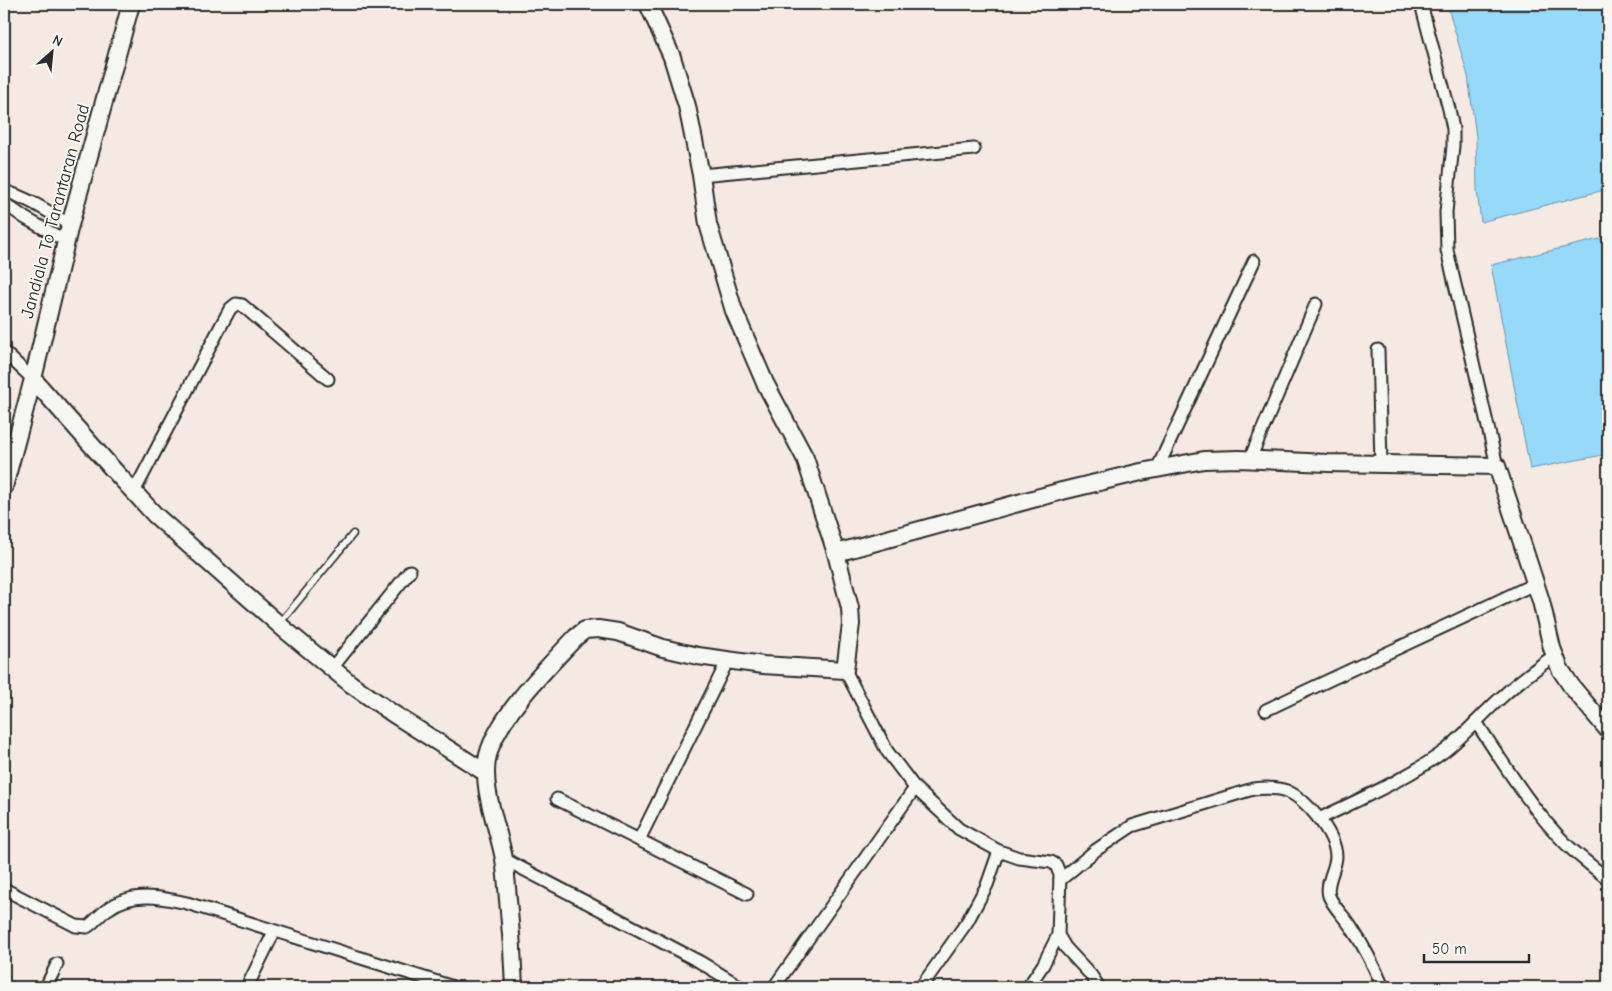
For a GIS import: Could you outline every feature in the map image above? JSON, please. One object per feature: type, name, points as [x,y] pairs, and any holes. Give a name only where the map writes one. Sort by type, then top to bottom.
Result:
[{"type":"street","name":"Jandiala To Tarantaran Road","points":[[4,487],[33,380],[68,233],[131,4]]},
{"type":"street","points":[[648,4],[672,57],[687,106],[701,175],[708,224],[734,311],[764,383],[805,458],[836,553],[850,608],[851,624],[845,670],[887,751],[915,788],[959,829],[999,851],[1020,858],[1050,862],[1056,865],[1060,880],[1058,935],[1060,941],[1090,974],[1099,987]]},
{"type":"street","points":[[1421,4],[1449,109],[1452,129],[1453,146],[1446,212],[1447,250],[1496,466],[1541,601],[1548,635],[1560,669],[1572,687],[1608,730]]},
{"type":"street","points":[[701,175],[974,149]]},
{"type":"street","points":[[4,191],[40,207],[68,233]]},
{"type":"street","points":[[4,203],[25,218],[68,233]]},
{"type":"street","points":[[1157,469],[1254,262]]},
{"type":"street","points":[[134,492],[224,320],[230,309],[236,304],[242,305],[250,311],[328,379]]},
{"type":"street","points":[[1250,459],[1316,304]]},
{"type":"street","points":[[1378,350],[1381,464]]},
{"type":"street","points":[[4,352],[33,380],[155,515],[279,625],[392,713],[486,773]]},
{"type":"street","points":[[836,553],[1062,491],[1204,460],[1250,459],[1496,466]]},
{"type":"street","points":[[332,668],[410,571]]},
{"type":"street","points":[[1266,710],[1357,666],[1438,631],[1534,584]]},
{"type":"street","points":[[514,987],[504,859],[492,810],[486,773],[488,754],[496,735],[526,692],[576,637],[585,630],[598,629],[618,632],[663,648],[698,656],[763,665],[845,670]]},
{"type":"street","points":[[1319,819],[1403,778],[1445,751],[1520,680],[1555,655]]},
{"type":"street","points":[[638,840],[728,660]]},
{"type":"street","points":[[1476,722],[1526,796],[1552,828],[1580,857],[1608,878]]},
{"type":"street","points":[[1060,880],[1096,850],[1132,826],[1253,789],[1267,787],[1287,791],[1316,813],[1335,849],[1335,869],[1328,890],[1330,896],[1335,907],[1350,925],[1366,950],[1383,987]]},
{"type":"street","points":[[774,987],[915,788]]},
{"type":"street","points":[[557,798],[747,894]]},
{"type":"street","points":[[921,987],[967,922],[987,885],[999,851]]},
{"type":"street","points":[[504,859],[700,962],[741,987]]},
{"type":"street","points":[[4,889],[76,926],[87,927],[115,905],[137,898],[156,896],[187,903],[453,987]]},
{"type":"street","points":[[247,987],[274,932]]},
{"type":"street","points":[[1028,987],[1058,935]]},
{"type":"street","points":[[46,987],[56,964]]},
{"type":"lane","points":[[279,625],[353,534]]},
{"type":"water","points":[[1454,4],[1608,4],[1608,189],[1481,222],[1477,191],[1476,137],[1468,76],[1449,11]]},
{"type":"water","points":[[1608,237],[1608,454],[1530,469],[1491,265]]}]
